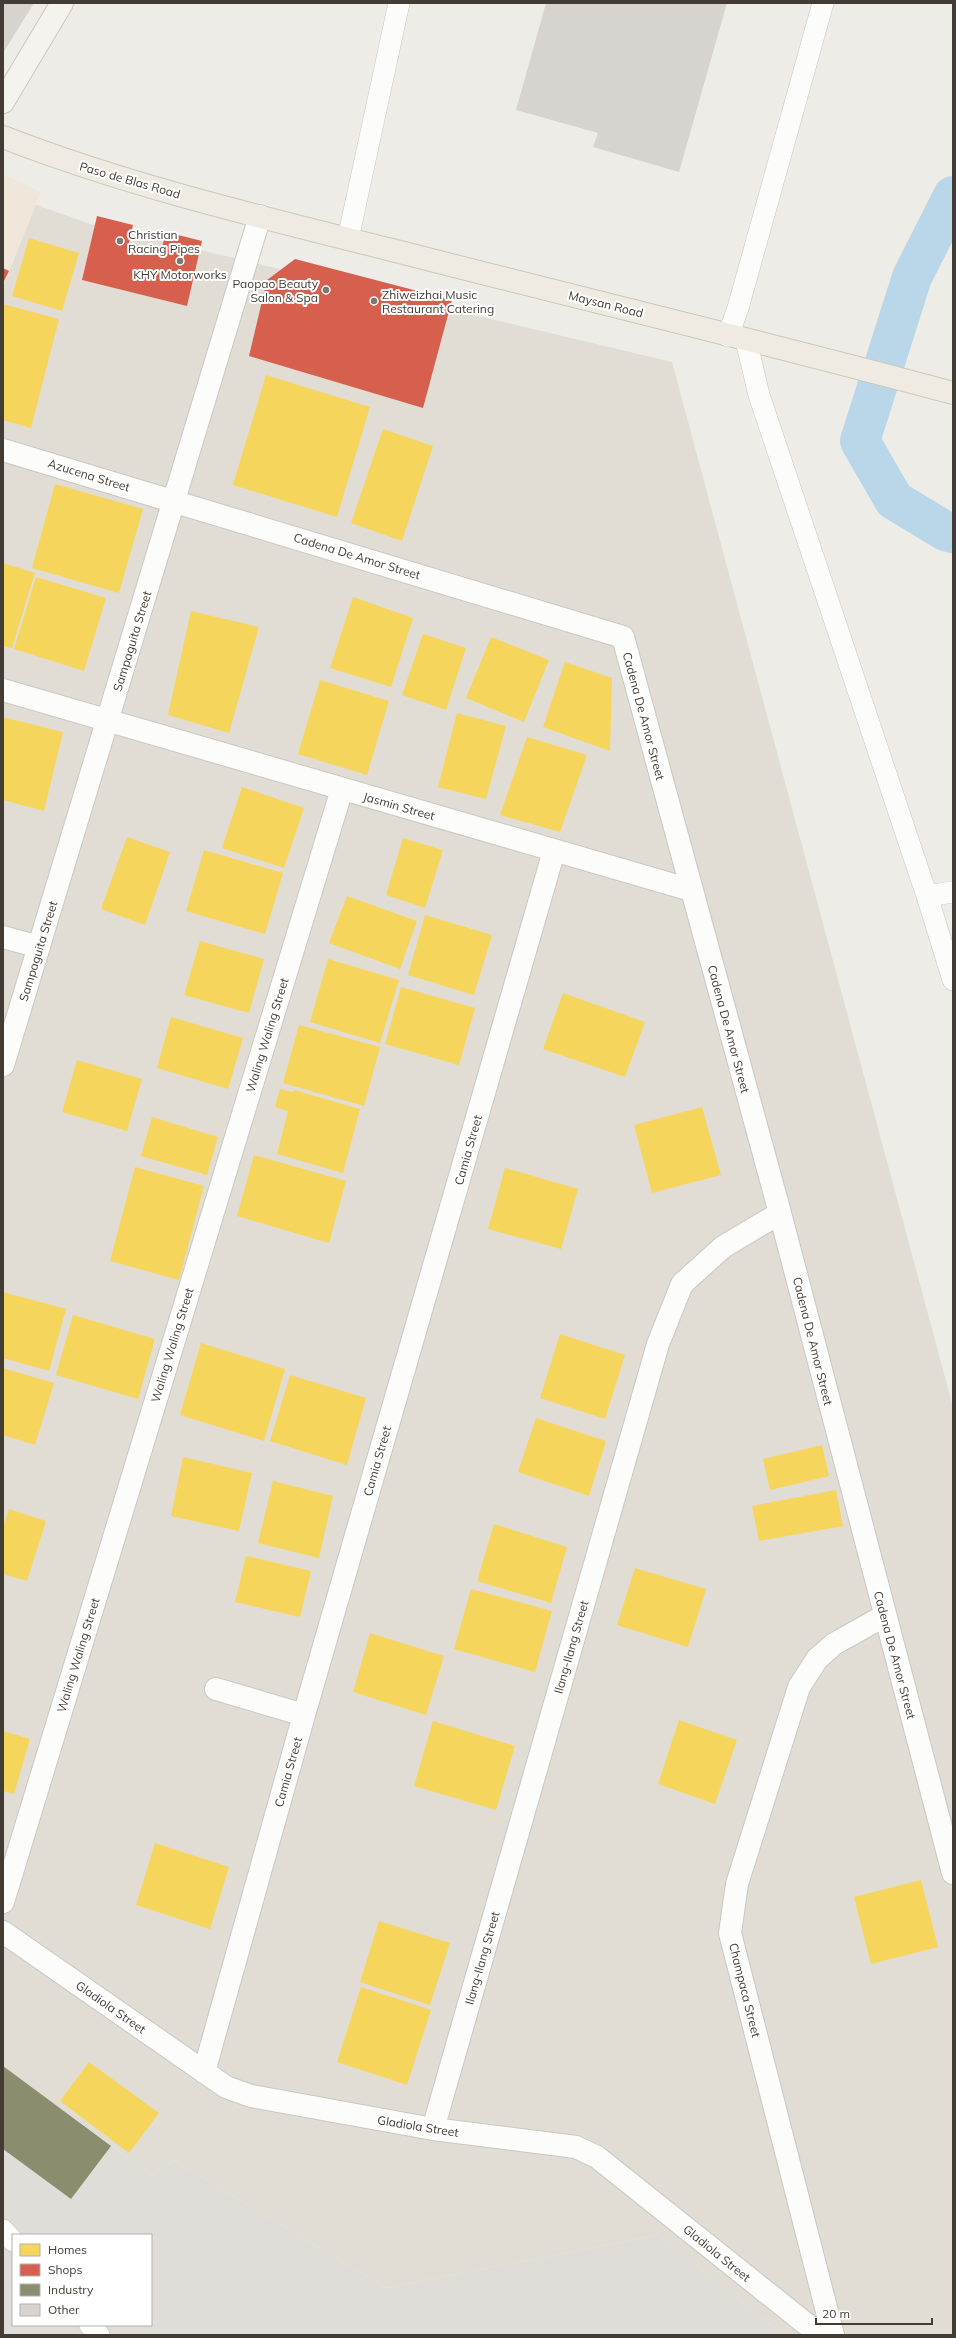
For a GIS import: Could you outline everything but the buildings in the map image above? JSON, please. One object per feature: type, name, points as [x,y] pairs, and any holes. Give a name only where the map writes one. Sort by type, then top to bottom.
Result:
[{"type":"main road","name":"Paso de Blas Road","points":[[3,137],[47,155],[124,180],[260,216]]},
{"type":"main road","name":"Maysan Road","points":[[260,216],[953,393]]},
{"type":"street","points":[[3,102],[62,3]]},
{"type":"street","name":"Sampaguita Street","points":[[3,1065],[175,501],[260,216]]},
{"type":"street","name":"Azucena Street","points":[[3,450],[175,501]]},
{"type":"street","name":"Cadena De Amor Street","points":[[175,501],[623,637],[780,1213],[884,1616],[953,1873]]},
{"type":"street","name":"Jasmin Street","points":[[3,690],[691,890]]},
{"type":"street","name":"Waling Waling Street","points":[[3,1902],[342,789]]},
{"type":"street","name":"Camia Street","points":[[204,2072],[304,1715],[554,851]]},
{"type":"street","points":[[3,937],[39,947]]},
{"type":"street","name":"Ilang-Ilang Street","points":[[433,2129],[658,1344],[682,1284],[722,1247],[780,1213]]},
{"type":"street","name":"Champaca Street","points":[[833,2335],[730,1933],[737,1884],[799,1687],[818,1659],[834,1644],[884,1616]]},
{"type":"street","points":[[216,1689],[304,1715]]},
{"type":"street","name":"Gladiola Street","points":[[3,1932],[226,2087],[251,2096],[433,2129],[576,2148],[597,2157],[820,2335]]},
{"type":"lane","points":[[348,239],[399,3]]},
{"type":"lane","points":[[823,3],[738,308],[737,338],[759,395],[927,896],[953,980]]},
{"type":"lane","points":[[927,896],[953,892]]},
{"type":"lane","points":[[3,2230],[12,2240]]},
{"type":"lane","points":[[91,2326],[99,2335]]},
{"type":"shaded area","points":[[3,174],[41,192],[3,287]]},
{"type":"shaded area","points":[[3,193],[90,224],[672,362],[953,1407],[953,2335],[784,2335],[658,2235],[386,2288],[174,2160],[152,2175],[3,2067]]},
{"type":"shaded area","points":[[3,2067],[152,2175],[174,2160],[386,2288],[658,2235],[784,2335],[3,2335]]},
{"type":"waterway","points":[[953,196],[912,277],[860,441],[894,500],[945,531],[953,533]]},
{"type":"place","name":"Christian Racing Pipes","points":[[120,241]]},
{"type":"place","name":"KHY Motorworks","points":[[180,261]]},
{"type":"place","name":"Paopao Beauty Salon & Spa","points":[[326,290]]},
{"type":"place","name":"Zhiweizhai Music Restaurant Catering","points":[[374,301]]}]
